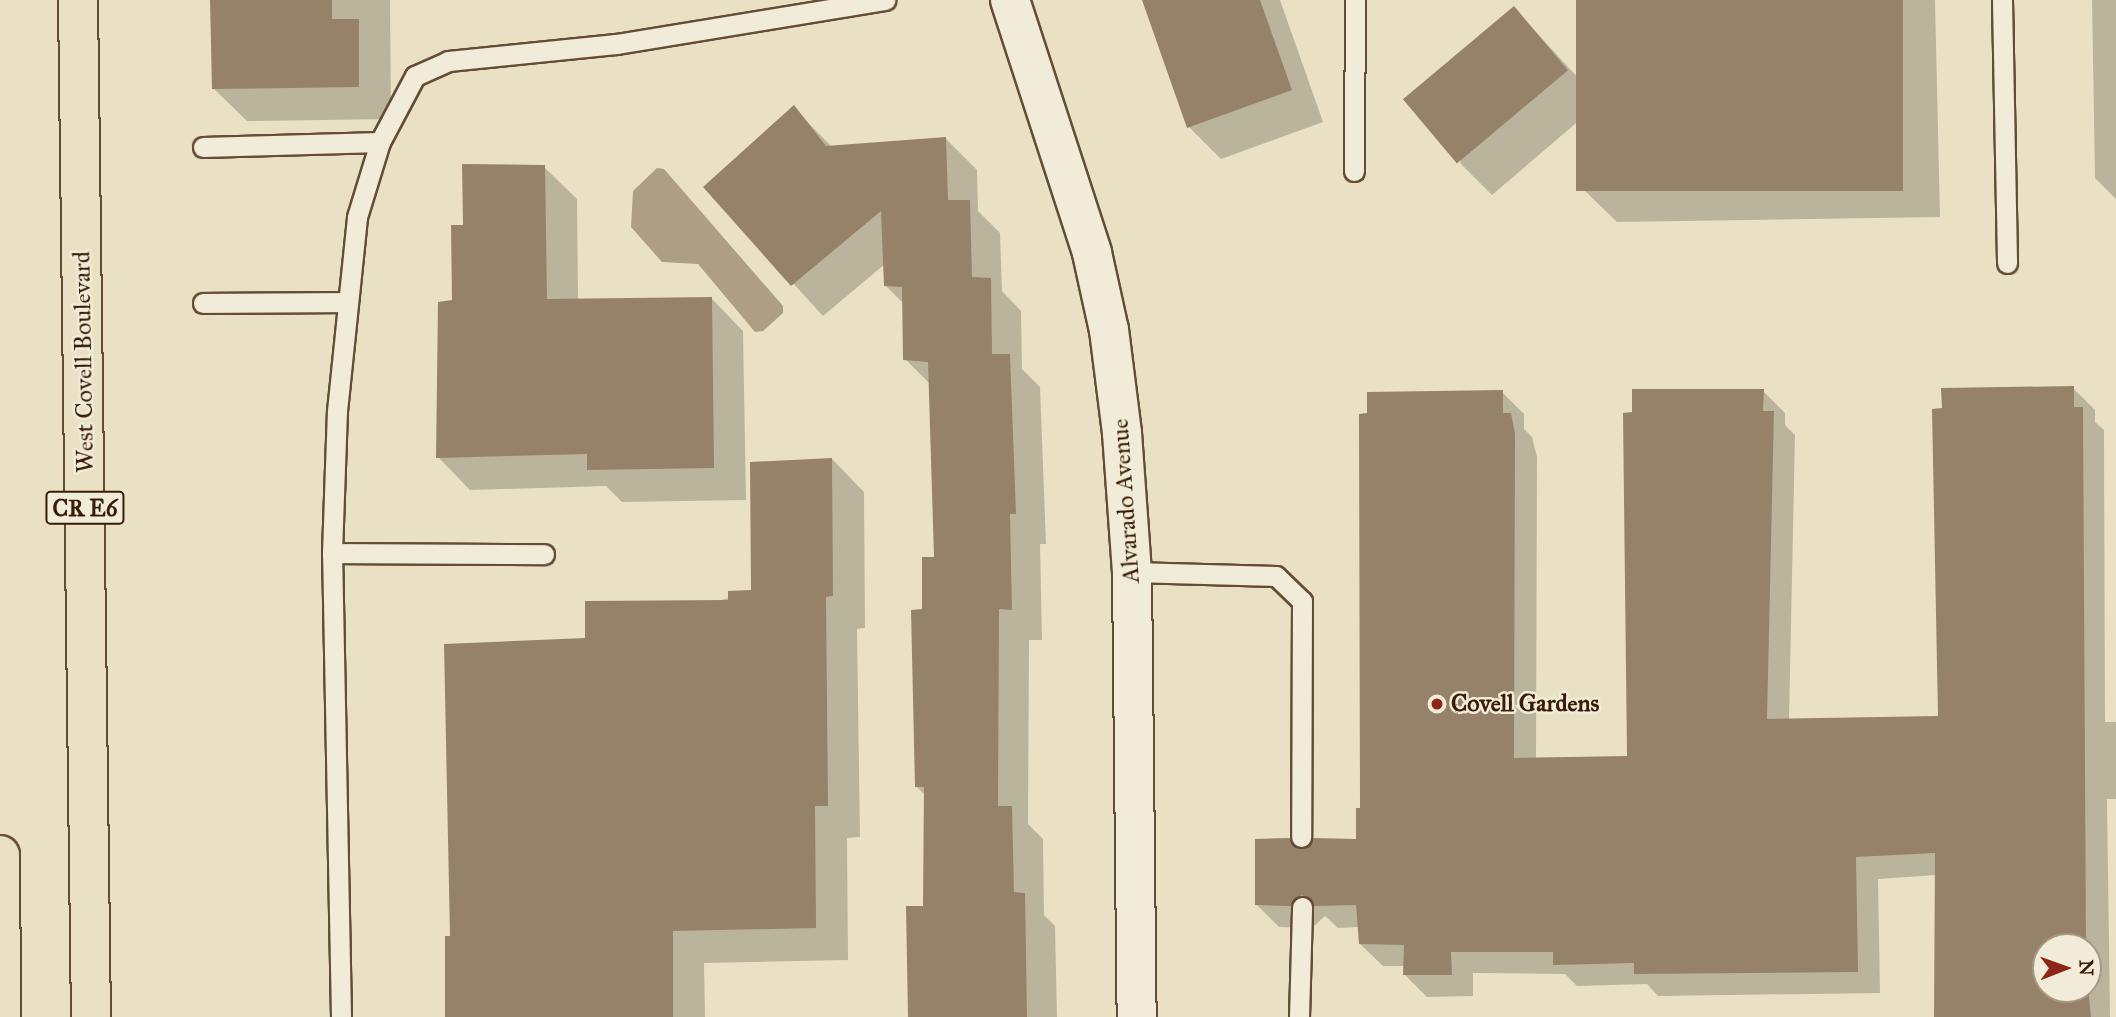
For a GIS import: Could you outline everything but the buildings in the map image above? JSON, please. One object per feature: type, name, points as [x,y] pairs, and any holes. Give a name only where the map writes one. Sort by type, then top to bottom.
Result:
[{"type":"main road","name":"West Covell Boulevard","points":[[78,0],[91,1017]]},
{"type":"main road","points":[[0,855],[1,1017]]},
{"type":"street","name":"Alvarado Avenue","points":[[1010,0],[1092,253],[1109,330],[1122,433],[1132,572],[1136,1017]]},
{"type":"lane","points":[[341,1017],[332,553],[346,302],[357,217],[380,142],[415,76],[448,61],[616,44],[885,0]]},
{"type":"lane","points":[[1354,171],[1355,0]]},
{"type":"lane","points":[[2003,0],[2007,263]]},
{"type":"lane","points":[[203,148],[380,142]]},
{"type":"lane","points":[[203,303],[346,302]]},
{"type":"lane","points":[[332,553],[544,554]]},
{"type":"lane","points":[[1132,572],[1276,576],[1302,601],[1301,837]]},
{"type":"lane","points":[[1299,1017],[1302,907]]},
{"type":"shaded area","points":[[657,168],[664,169],[783,306],[783,313],[763,331],[755,332],[698,264],[662,262],[631,227],[633,191]]},
{"type":"place","name":"Covell Gardens","points":[[1437,704]]}]
